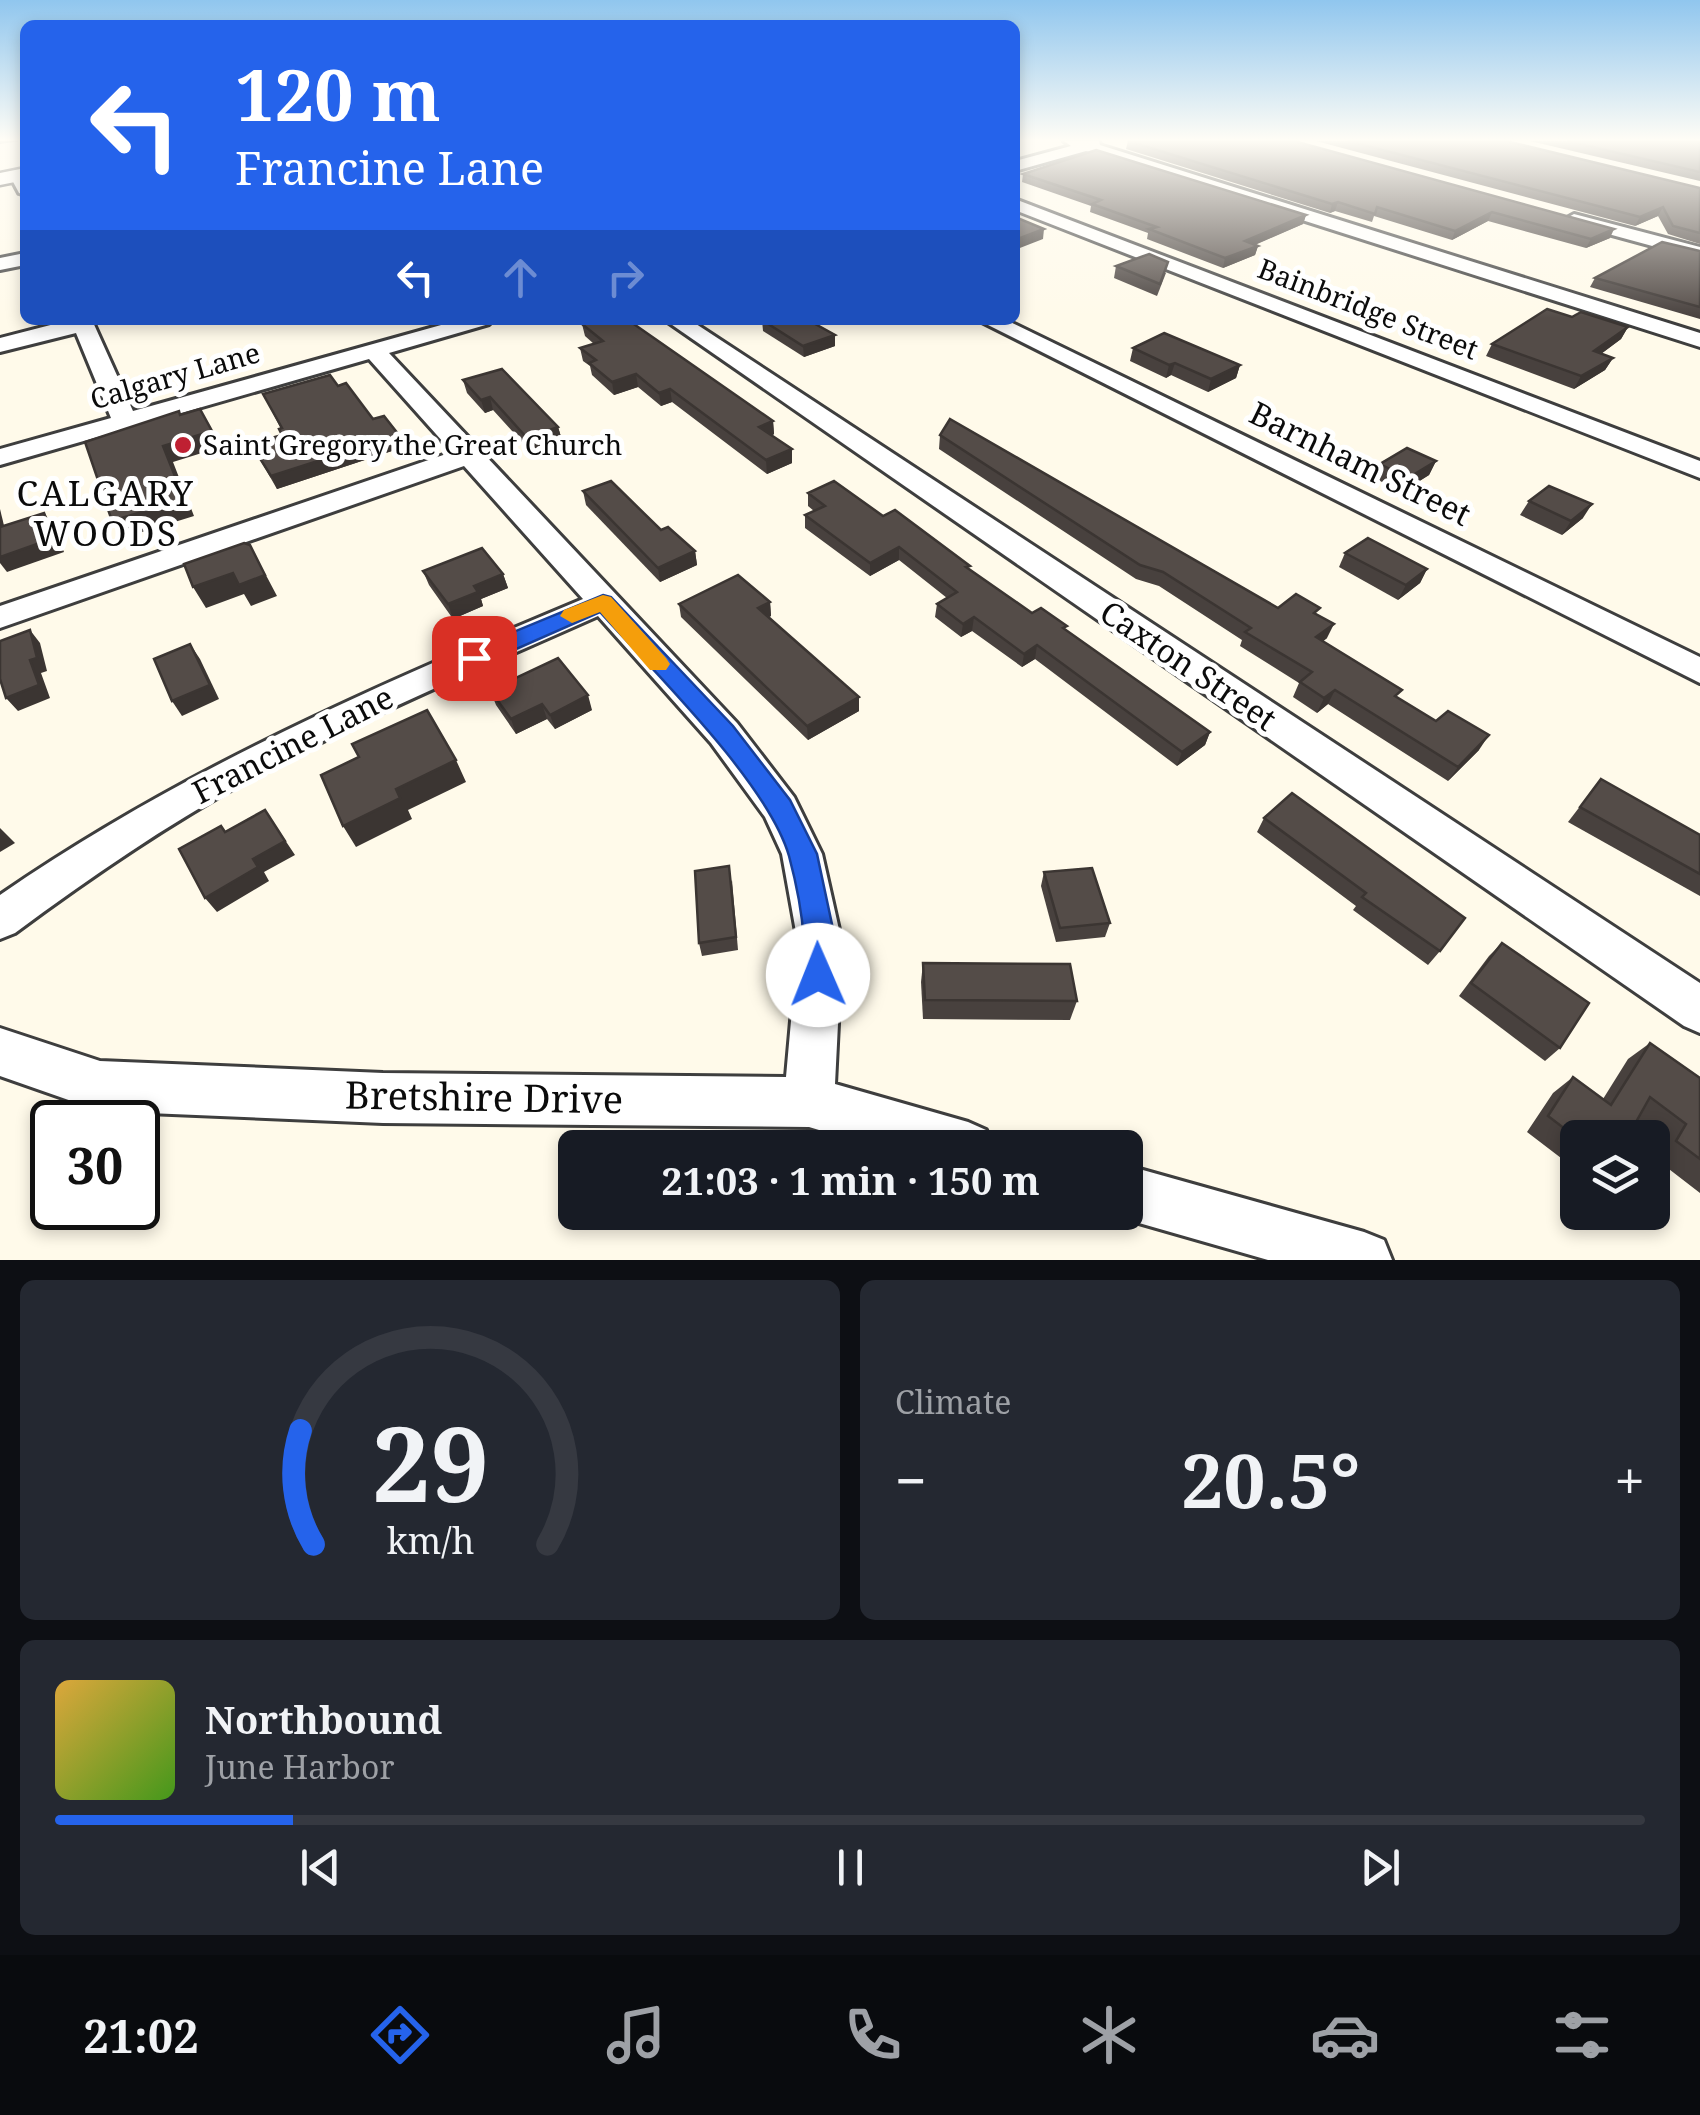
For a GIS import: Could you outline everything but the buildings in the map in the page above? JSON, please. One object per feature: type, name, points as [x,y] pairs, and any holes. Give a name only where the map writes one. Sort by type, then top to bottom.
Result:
[{"type":"street","points":[[1264,200],[1700,340]]},
{"type":"street","name":"Bainbridge Street","points":[[1020,206],[1700,470]]},
{"type":"street","points":[[1549,212],[1700,253]]},
{"type":"street","points":[[0,345],[75,325]]},
{"type":"street","points":[[83,325],[126,421]]},
{"type":"street","name":"Calgary Lane","points":[[0,457],[464,325]]},
{"type":"street","name":"Caxton Street","points":[[683,325],[1700,1010]]},
{"type":"street","name":"Barnham Street","points":[[999,325],[1700,671]]},
{"type":"street","points":[[374,350],[724,733],[780,808],[802,854],[820,943],[809,1102]]},
{"type":"street","points":[[0,618],[469,456]]},
{"type":"street","name":"Francine Lane","points":[[0,920],[60,876],[228,773],[344,714],[603,602]]},
{"type":"street","name":"Bretshire Drive","points":[[0,1052],[100,1086],[383,1098],[809,1102],[906,1130]]},
{"type":"street","points":[[1143,1197],[1364,1260]]},
{"type":"slow traffic","points":[[572,616],[603,602],[658,664]]},
{"type":"place","name":"Saint Gregory the Great Church","points":[[183,445]]},
{"type":"district","name":"CALGARY WOODS","points":[[106,514]]},
{"type":"route","points":[[474,658],[603,602],[724,733],[780,808],[802,854],[820,943],[818,975]]}]
